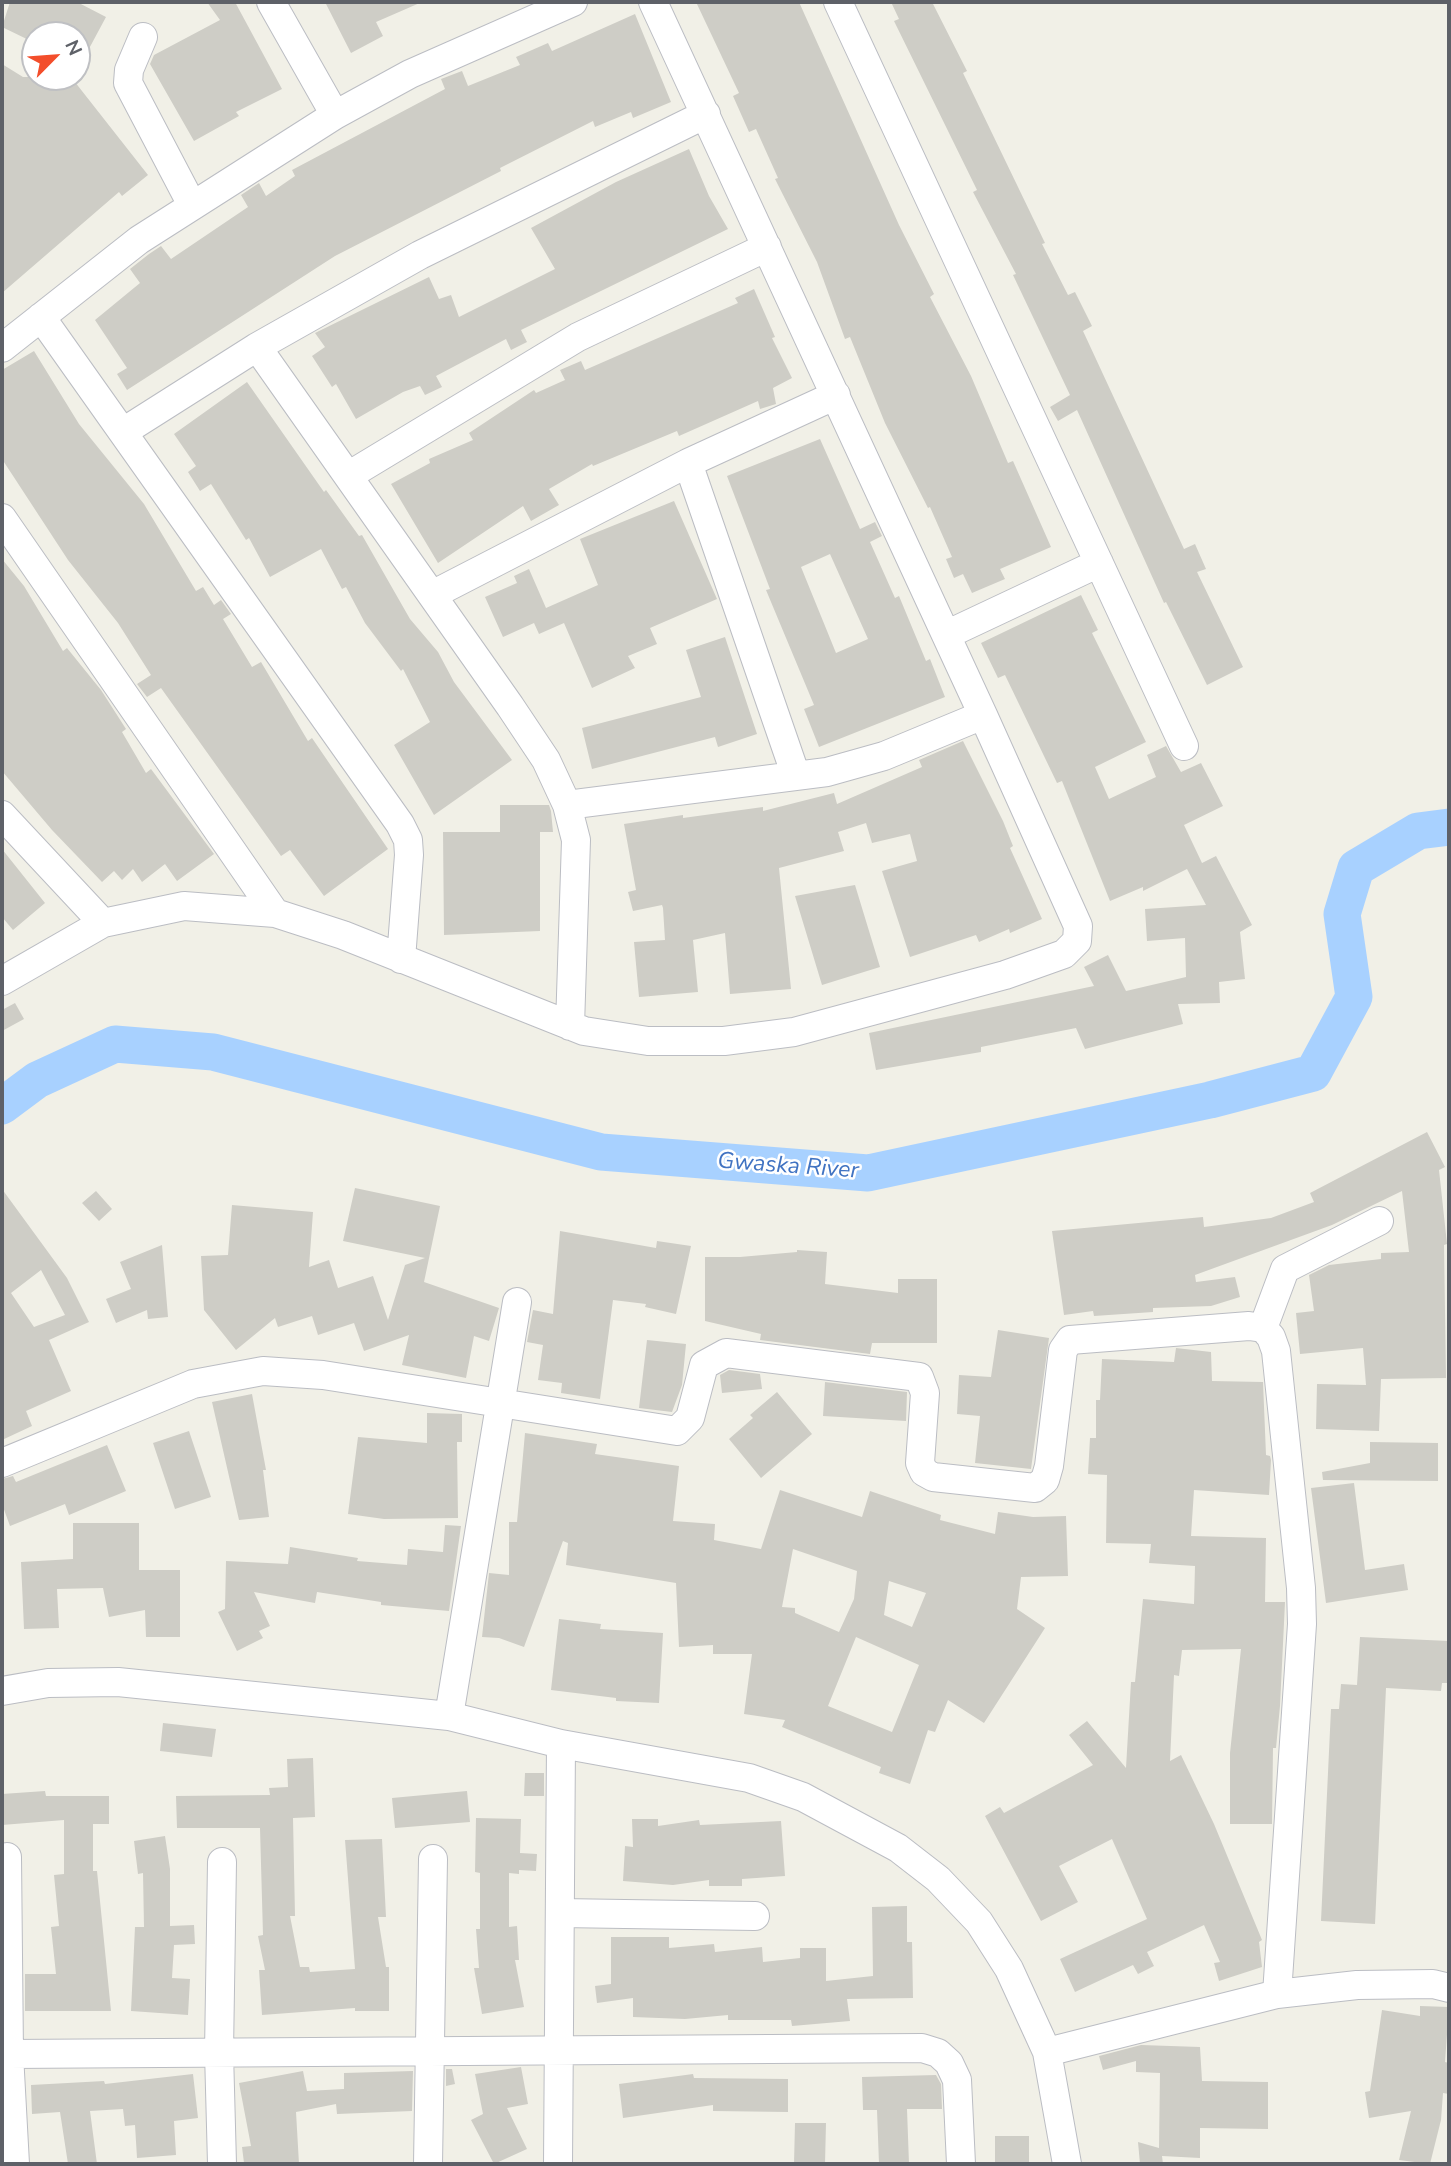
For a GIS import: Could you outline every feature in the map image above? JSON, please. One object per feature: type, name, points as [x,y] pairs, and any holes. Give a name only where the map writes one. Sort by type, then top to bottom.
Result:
[{"type":"street","points":[[271,2],[335,115]]},
{"type":"street","points":[[2,348],[139,240],[335,115],[410,74],[573,2]]},
{"type":"street","points":[[2,981],[103,923],[184,906],[275,913],[584,1031],[648,1041],[724,1041],[794,1032],[1005,975],[1064,954],[1077,941],[1078,926],[983,715],[653,2]]},
{"type":"street","points":[[838,2],[1184,746]]},
{"type":"street","points":[[144,37],[129,70],[128,83],[192,205]]},
{"type":"street","points":[[123,432],[257,347],[420,255],[706,114]]},
{"type":"street","points":[[348,476],[578,337],[767,247]]},
{"type":"street","points":[[41,317],[400,824],[408,840],[409,855],[401,959]]},
{"type":"street","points":[[257,347],[546,760],[567,805],[576,840],[570,1026]]},
{"type":"street","points":[[432,595],[688,463],[836,395]]},
{"type":"street","points":[[688,463],[796,776]]},
{"type":"street","points":[[2,518],[275,913]]},
{"type":"street","points":[[946,635],[1099,563]]},
{"type":"street","points":[[567,805],[827,772],[884,756],[983,715]]},
{"type":"street","points":[[2,815],[103,923]]},
{"type":"street","points":[[1263,1328],[1285,1269],[1379,1221]]},
{"type":"street","points":[[449,1716],[517,1302]]},
{"type":"street","points":[[2,1463],[193,1384],[263,1371],[323,1375],[677,1431],[690,1418],[704,1365],[726,1353],[919,1377],[925,1393],[920,1463],[925,1472],[933,1477],[1035,1488],[1045,1480],[1049,1466],[1063,1350],[1070,1340],[1249,1326],[1263,1328],[1271,1337],[1276,1351],[1302,1624],[1277,1994]]},
{"type":"street","points":[[2,1691],[48,1684],[118,1682],[449,1716],[561,1744],[749,1778],[803,1797],[898,1848],[938,1879],[979,1923],[1009,1969],[1047,2052],[1067,2164]]},
{"type":"street","points":[[558,2164],[561,1744]]},
{"type":"street","points":[[8,1857],[9,2054],[15,2164]]},
{"type":"street","points":[[428,2164],[432,2050],[433,1859]]},
{"type":"street","points":[[222,1862],[219,2052],[222,2164]]},
{"type":"street","points":[[560,1913],[755,1916]]},
{"type":"street","points":[[1047,2052],[1277,1994],[1357,1985],[1433,1984],[1449,1988]]},
{"type":"street","points":[[9,2054],[922,2048],[938,2053],[948,2063],[957,2080],[961,2164]]},
{"type":"building","points":[[10,2],[77,2],[106,17],[91,45],[91,21],[21,21],[21,36],[2,27]]},
{"type":"building","points":[[207,2],[235,2],[282,89],[236,112],[239,116],[194,141],[150,64],[154,55],[220,20]]},
{"type":"building","points":[[325,2],[422,2],[376,22],[383,36],[351,53]]},
{"type":"building","points":[[696,2],[799,2],[899,225],[934,294],[930,297],[971,376],[1008,463],[1013,461],[1051,547],[1000,569],[1005,579],[972,593],[963,574],[954,578],[946,559],[952,557],[930,507],[928,508],[885,423],[850,337],[845,339],[817,262],[775,179],[778,178],[756,129],[749,132],[733,96],[739,93]]},
{"type":"building","points":[[891,2],[932,2],[967,71],[963,73],[1045,243],[1042,244],[1068,295],[1075,292],[1092,326],[1083,331],[1184,549],[1195,544],[1206,569],[1197,572],[1243,667],[1207,685],[1166,602],[1164,603],[1077,410],[1058,421],[1050,407],[1070,395],[1013,275],[1016,274],[973,192],[977,190],[894,21],[899,19]]},
{"type":"building","points":[[635,14],[671,102],[633,118],[631,112],[595,127],[593,121],[500,168],[501,171],[335,256],[127,390],[117,374],[127,368],[95,320],[140,283],[130,269],[149,254],[161,246],[171,259],[248,207],[241,195],[259,183],[266,196],[295,176],[292,170],[445,89],[441,79],[462,71],[468,86],[520,65],[516,57],[548,43],[552,51]]},
{"type":"building","points":[[2,64],[21,76],[21,91],[82,91],[148,175],[122,196],[119,192],[2,293]]},
{"type":"building","points":[[689,149],[709,196],[728,229],[521,330],[527,342],[511,350],[506,339],[436,376],[442,387],[425,395],[420,386],[403,392],[356,419],[336,384],[332,387],[312,356],[325,347],[315,333],[429,277],[439,299],[451,295],[459,317],[555,269],[531,228],[616,182]]},
{"type":"building","points":[[754,289],[775,337],[772,338],[792,378],[773,388],[776,404],[760,409],[758,401],[679,436],[677,431],[593,466],[592,464],[549,489],[559,505],[531,521],[523,506],[438,563],[391,484],[430,463],[429,459],[473,440],[469,433],[534,390],[536,393],[565,380],[560,370],[581,361],[585,370],[738,303],[735,298]]},
{"type":"building","points":[[34,351],[79,424],[144,504],[196,591],[203,587],[214,605],[221,600],[231,614],[223,619],[252,667],[261,662],[308,741],[312,738],[388,849],[324,896],[290,850],[281,856],[161,688],[147,697],[137,684],[151,675],[118,623],[68,560],[2,459],[2,370]]},
{"type":"building","points":[[247,382],[324,492],[326,490],[359,536],[362,535],[410,619],[438,652],[454,682],[512,760],[434,815],[394,745],[430,722],[403,669],[401,671],[365,623],[346,587],[342,589],[321,549],[270,577],[249,538],[246,540],[211,484],[200,491],[188,472],[196,466],[174,434]]},
{"type":"building","points":[[820,439],[860,529],[875,522],[882,536],[870,542],[895,598],[899,596],[926,661],[930,659],[945,697],[819,747],[804,709],[814,705],[766,590],[770,589],[727,476]],"holes":[[[830,554],[868,639],[836,653],[801,567]]]},
{"type":"building","points":[[674,501],[717,599],[650,628],[657,644],[628,656],[635,668],[592,688],[564,623],[539,634],[534,623],[503,637],[485,597],[517,583],[514,576],[529,569],[546,608],[598,585],[580,539]]},
{"type":"building","points":[[2,559],[24,586],[63,651],[67,648],[101,690],[126,729],[122,732],[146,773],[151,769],[214,854],[177,881],[165,864],[142,882],[133,869],[122,880],[114,871],[102,882],[52,830],[2,771]]},
{"type":"building","points":[[1081,595],[1098,630],[1092,633],[1146,742],[1095,767],[1109,799],[1156,777],[1147,755],[1166,746],[1181,772],[1201,763],[1223,806],[1184,825],[1202,863],[1216,856],[1252,925],[1240,932],[1245,979],[1219,982],[1220,1003],[1178,1004],[1183,1024],[1085,1049],[1076,1028],[981,1047],[981,1052],[876,1070],[869,1033],[1094,986],[1084,967],[1108,955],[1126,991],[1186,977],[1185,938],[1147,941],[1145,909],[1206,905],[1187,869],[1143,891],[1143,887],[1110,901],[1062,781],[1057,783],[1005,675],[998,678],[981,643]]},
{"type":"building","points":[[725,637],[757,734],[718,747],[715,737],[592,769],[582,728],[701,697],[686,650]]},
{"type":"building","points":[[963,741],[1003,821],[1013,846],[1010,848],[1042,919],[1010,933],[1009,929],[979,942],[976,935],[910,957],[882,871],[917,861],[910,834],[872,843],[866,823],[838,832],[844,851],[779,868],[791,989],[730,994],[725,933],[693,940],[698,992],[639,997],[634,942],[665,940],[663,908],[662,905],[633,911],[628,892],[636,890],[624,824],[763,807],[763,811],[834,793],[837,804],[922,767],[919,760]]},
{"type":"building","points":[[500,805],[549,805],[551,811],[553,832],[540,832],[540,931],[444,935],[443,832],[500,832]]},
{"type":"building","points":[[2,849],[45,903],[13,930],[2,917]]},
{"type":"building","points":[[855,885],[880,967],[822,985],[795,896]]},
{"type":"building","points":[[15,1003],[24,1019],[2,1031],[2,1010]]},
{"type":"building","points":[[1427,1132],[1445,1167],[1439,1170],[1447,1244],[1444,1245],[1446,1378],[1381,1379],[1379,1431],[1316,1429],[1317,1384],[1366,1385],[1363,1348],[1300,1354],[1296,1313],[1314,1311],[1309,1275],[1329,1265],[1381,1259],[1381,1253],[1409,1252],[1402,1191],[1332,1225],[1195,1275],[1196,1282],[1235,1277],[1240,1297],[1211,1306],[1153,1308],[1153,1312],[1094,1316],[1093,1311],[1064,1315],[1052,1231],[1203,1217],[1204,1227],[1271,1218],[1314,1202],[1310,1193]]},
{"type":"building","points":[[355,1188],[440,1206],[424,1282],[499,1308],[489,1341],[474,1336],[466,1378],[402,1365],[409,1335],[364,1351],[354,1323],[318,1335],[312,1316],[278,1327],[275,1318],[236,1350],[204,1310],[201,1256],[228,1255],[232,1205],[313,1212],[309,1267],[329,1260],[338,1288],[373,1276],[388,1320],[405,1265],[425,1258],[343,1241]]},
{"type":"building","points":[[2,1189],[67,1278],[89,1322],[49,1340],[71,1391],[26,1411],[32,1426],[2,1440]],"holes":[[[41,1270],[65,1315],[34,1327],[11,1293]]]},
{"type":"building","points":[[96,1191],[112,1209],[99,1221],[82,1203]]},
{"type":"building","points":[[560,1231],[656,1248],[657,1241],[691,1246],[676,1314],[645,1307],[646,1304],[613,1300],[600,1399],[561,1393],[562,1383],[538,1380],[543,1345],[527,1342],[533,1310],[553,1314]]},
{"type":"building","points":[[162,1245],[168,1317],[148,1319],[147,1310],[116,1323],[106,1299],[131,1289],[120,1262]]},
{"type":"building","points":[[797,1250],[827,1252],[825,1284],[898,1293],[898,1279],[937,1279],[937,1343],[872,1343],[870,1354],[760,1340],[761,1334],[705,1321],[705,1257],[740,1257]]},
{"type":"building","points":[[998,1330],[1049,1338],[1031,1469],[975,1463],[980,1416],[957,1414],[959,1375],[991,1377]]},
{"type":"building","points":[[647,1340],[686,1344],[682,1385],[672,1412],[639,1408]]},
{"type":"building","points":[[1176,1348],[1211,1352],[1212,1381],[1263,1382],[1266,1455],[1270,1456],[1271,1460],[1269,1495],[1194,1490],[1191,1536],[1266,1538],[1265,1602],[1285,1602],[1280,1706],[1276,1748],[1273,1748],[1272,1824],[1230,1824],[1230,1753],[1241,1649],[1182,1650],[1179,1676],[1174,1675],[1170,1761],[1181,1755],[1214,1824],[1262,1940],[1259,1942],[1262,1967],[1219,1981],[1214,1963],[1220,1962],[1204,1925],[1147,1952],[1154,1966],[1138,1974],[1133,1965],[1075,1992],[1060,1959],[1147,1919],[1112,1839],[1059,1866],[1078,1902],[1041,1921],[985,1816],[1000,1807],[1004,1813],[1093,1765],[1069,1735],[1087,1721],[1126,1768],[1131,1682],[1135,1682],[1143,1599],[1194,1604],[1195,1566],[1149,1563],[1151,1544],[1106,1543],[1107,1475],[1088,1474],[1090,1438],[1096,1438],[1096,1400],[1100,1400],[1102,1359],[1174,1362]]},
{"type":"building","points":[[729,1370],[760,1374],[762,1389],[722,1393],[720,1375]]},
{"type":"building","points":[[825,1382],[907,1392],[906,1421],[823,1416]]},
{"type":"building","points":[[777,1392],[812,1434],[761,1478],[729,1439],[753,1418],[750,1415]]},
{"type":"building","points":[[252,1394],[266,1470],[263,1470],[269,1517],[239,1520],[212,1402]]},
{"type":"building","points":[[427,1413],[462,1414],[462,1442],[457,1442],[458,1518],[384,1519],[348,1514],[358,1437],[427,1443]]},
{"type":"building","points":[[189,1431],[211,1497],[175,1509],[153,1443]]},
{"type":"building","points":[[525,1433],[597,1444],[595,1454],[679,1466],[673,1521],[715,1524],[714,1540],[761,1549],[780,1490],[862,1517],[870,1491],[941,1515],[940,1520],[995,1534],[998,1512],[1033,1517],[1066,1516],[1068,1576],[1021,1577],[1017,1609],[1045,1628],[984,1723],[948,1700],[935,1732],[928,1730],[910,1784],[879,1773],[881,1767],[782,1727],[785,1720],[744,1714],[752,1654],[713,1654],[713,1645],[679,1647],[676,1583],[566,1565],[568,1543],[563,1541],[524,1647],[499,1638],[482,1637],[489,1573],[509,1575],[509,1522],[517,1522]],"holes":[[[793,1549],[857,1571],[854,1599],[839,1632],[795,1613],[795,1608],[782,1607]],[[889,1581],[926,1593],[912,1627],[884,1615]],[[856,1637],[919,1665],[892,1732],[828,1706]]]},
{"type":"building","points":[[1370,1442],[1438,1443],[1438,1481],[1323,1480],[1322,1472],[1370,1463]]},
{"type":"building","points":[[107,1445],[126,1491],[69,1515],[65,1504],[10,1526],[2,1504],[2,1479],[13,1476],[16,1482]]},
{"type":"building","points":[[1354,1483],[1365,1570],[1404,1564],[1408,1590],[1326,1603],[1311,1488]]},
{"type":"building","points":[[73,1523],[139,1523],[139,1570],[180,1570],[180,1637],[146,1637],[145,1610],[109,1617],[103,1588],[57,1589],[59,1628],[24,1629],[21,1562],[73,1559]]},
{"type":"building","points":[[445,1525],[461,1526],[449,1611],[381,1605],[381,1602],[317,1592],[315,1603],[254,1592],[270,1626],[259,1631],[263,1638],[237,1651],[218,1612],[225,1609],[226,1561],[288,1564],[290,1547],[358,1558],[357,1561],[407,1565],[408,1549],[443,1552]]},
{"type":"building","points":[[559,1619],[601,1624],[600,1629],[663,1633],[659,1703],[616,1701],[616,1698],[551,1690]]},
{"type":"building","points":[[1360,1637],[1449,1641],[1449,1683],[1442,1683],[1441,1691],[1386,1688],[1375,1924],[1321,1921],[1331,1709],[1339,1709],[1341,1684],[1357,1685]]},
{"type":"building","points":[[163,1723],[216,1729],[212,1757],[160,1751]]},
{"type":"building","points":[[313,1758],[315,1817],[293,1818],[295,1916],[290,1916],[300,1967],[309,1967],[310,1972],[355,1969],[345,1840],[382,1839],[386,1917],[378,1917],[386,1967],[389,1967],[389,2011],[355,2011],[355,2008],[262,2015],[259,1970],[265,1970],[258,1936],[263,1935],[260,1828],[177,1828],[176,1796],[270,1795],[269,1788],[288,1787],[287,1759]]},
{"type":"building","points":[[525,1773],[544,1773],[544,1796],[524,1796]]},
{"type":"building","points":[[45,1791],[46,1796],[109,1796],[109,1824],[93,1824],[93,1871],[97,1871],[111,2011],[25,2011],[25,1974],[56,1974],[51,1927],[59,1926],[54,1875],[64,1874],[64,1820],[2,1825],[2,1794]]},
{"type":"building","points":[[467,1791],[470,1822],[395,1828],[392,1798]]},
{"type":"building","points":[[476,1818],[521,1819],[520,1853],[537,1854],[536,1871],[519,1870],[519,1874],[509,1873],[509,1927],[517,1926],[519,1960],[515,1960],[524,2007],[482,2014],[474,1968],[479,1968],[476,1929],[480,1929],[480,1873],[475,1872]]},
{"type":"building","points":[[632,1819],[658,1819],[658,1826],[699,1820],[700,1825],[781,1821],[785,1876],[742,1879],[742,1886],[709,1886],[709,1880],[673,1885],[623,1881],[625,1846],[633,1847]]},
{"type":"building","points":[[165,1836],[170,1869],[170,1926],[194,1925],[195,1944],[174,1945],[172,1978],[190,1979],[188,2015],[131,2011],[135,1927],[144,1927],[143,1873],[138,1874],[134,1841]]},
{"type":"building","points":[[907,1906],[907,1942],[912,1942],[913,1998],[847,1999],[850,2021],[792,2026],[791,2020],[728,2020],[728,2015],[685,2019],[633,2017],[633,1998],[597,2003],[595,1986],[611,1984],[611,1937],[669,1937],[669,1948],[714,1944],[715,1952],[762,1947],[763,1962],[800,1958],[800,1948],[826,1948],[826,1981],[873,1976],[872,1907]]},
{"type":"building","points":[[1420,2006],[1449,2007],[1445,2062],[1449,2063],[1449,2094],[1443,2093],[1441,2120],[1430,2164],[1399,2160],[1411,2111],[1369,2118],[1365,2092],[1370,2091],[1382,2010],[1420,2016]]},
{"type":"building","points":[[1141,2045],[1200,2047],[1202,2081],[1268,2082],[1268,2129],[1200,2128],[1200,2158],[1162,2156],[1163,2164],[1140,2164],[1138,2142],[1159,2148],[1160,2073],[1136,2072],[1136,2061],[1103,2070],[1099,2056]]},
{"type":"building","points":[[521,2067],[528,2104],[507,2108],[527,2149],[494,2164],[471,2120],[483,2114],[475,2074]]},
{"type":"building","points":[[446,2069],[452,2069],[455,2084],[446,2086]]},
{"type":"building","points":[[303,2071],[307,2091],[344,2089],[344,2073],[413,2071],[412,2111],[337,2114],[336,2104],[296,2112],[299,2164],[244,2163],[242,2147],[251,2146],[239,2083]]},
{"type":"building","points":[[193,2074],[198,2118],[174,2121],[176,2155],[137,2158],[135,2125],[125,2126],[123,2109],[90,2111],[97,2164],[68,2164],[60,2112],[32,2114],[31,2085],[104,2081],[105,2084]]},
{"type":"building","points":[[693,2074],[694,2078],[788,2079],[788,2112],[713,2111],[713,2105],[623,2118],[619,2084]]},
{"type":"building","points":[[936,2075],[941,2084],[942,2109],[907,2109],[909,2164],[879,2164],[877,2110],[863,2110],[862,2077]]},
{"type":"building","points":[[795,2123],[826,2123],[825,2164],[794,2164]]},
{"type":"building","points":[[995,2136],[1029,2136],[1029,2164],[995,2164]]},
{"type":"waterway","name":"Gwaska River","points":[[2,1106],[37,1080],[115,1044],[213,1052],[601,1152],[868,1173],[1210,1100],[1313,1073],[1354,997],[1342,914],[1356,868],[1418,831],[1449,827]]}]
